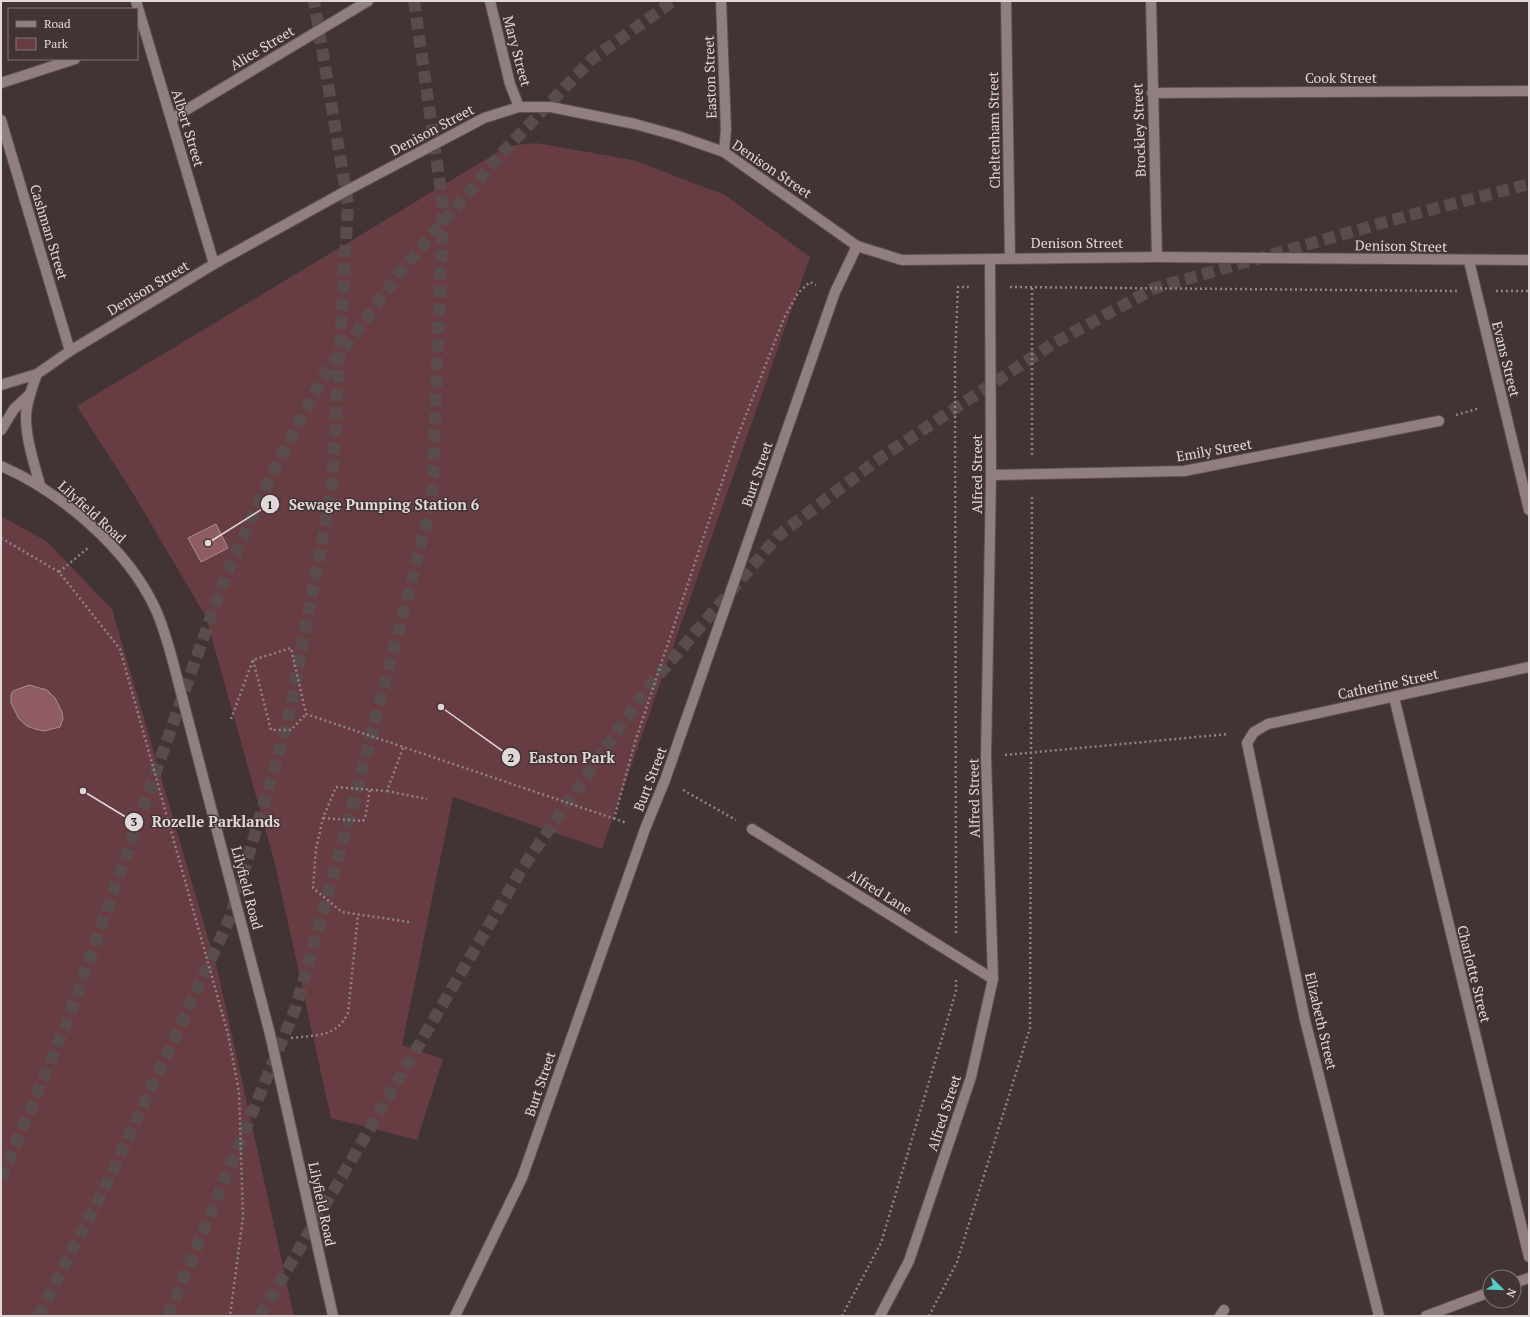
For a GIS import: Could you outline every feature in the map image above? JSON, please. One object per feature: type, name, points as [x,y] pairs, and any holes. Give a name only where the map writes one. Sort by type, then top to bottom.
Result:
[{"type":"street","name":"Alice Street","points":[[171,120],[368,1]]},
{"type":"street","name":"Mary Street","points":[[490,1],[510,84],[519,107]]},
{"type":"street","name":"Easton Street","points":[[721,1],[726,130],[724,152]]},
{"type":"street","name":"Cheltenham Street","points":[[1006,1],[1010,258]]},
{"type":"street","name":"Brockley Street","points":[[1151,1],[1157,257]]},
{"type":"street","name":"Albert Street","points":[[138,13],[142,38],[171,120],[214,264]]},
{"type":"street","points":[[1,83],[72,60]]},
{"type":"street","name":"Cook Street","points":[[1152,92],[1529,91]]},
{"type":"street","name":"Denison Street","points":[[1,385],[36,374],[70,351],[214,264],[344,192],[484,118],[519,107],[551,107],[635,124],[678,136],[724,152],[857,246],[902,260],[1157,257],[1469,261],[1529,260]]},
{"type":"street","name":"Cashman Street","points":[[1,120],[70,351]]},
{"type":"street","name":"Burt Street","points":[[455,1316],[522,1178],[645,829],[666,780],[835,292],[857,246]]},
{"type":"street","name":"Alfred Street","points":[[880,1316],[909,1261],[971,1077],[993,979],[986,757],[991,475],[990,260]]},
{"type":"street","name":"Evans Street","points":[[1469,261],[1529,510]]},
{"type":"street","points":[[36,374],[30,394],[26,417],[30,447],[40,485]]},
{"type":"street","points":[[1,430],[14,409],[30,394]]},
{"type":"street","name":"Emily Street","points":[[991,475],[1184,471],[1439,421]]},
{"type":"street","name":"Lilyfield Road","points":[[1,466],[40,485],[72,510],[102,537],[137,576],[155,608],[165,633],[272,1041],[333,1316]]},
{"type":"street","name":"Catherine Street","points":[[1254,732],[1268,724],[1529,667]]},
{"type":"street","name":"Charlotte Street","points":[[1394,697],[1529,1257]]},
{"type":"street","name":"Elizabeth Street","points":[[1254,732],[1247,743],[1305,1020],[1379,1316]]},
{"type":"street","name":"Alfred Lane","points":[[752,829],[993,979]]},
{"type":"street","points":[[1426,1316],[1482,1295]]},
{"type":"path","points":[[614,819],[635,742],[663,654],[735,443],[776,338],[798,293],[810,282],[835,292]]},
{"type":"path","name":"Alfred Street","points":[[842,1316],[881,1243],[956,991],[955,358],[958,287]]},
{"type":"path","points":[[929,1316],[957,1262],[1030,1028],[1032,287],[1529,291]]},
{"type":"path","points":[[59,572],[102,537]]},
{"type":"path","points":[[1,538],[59,572],[120,649],[228,1034],[239,1092],[244,1217],[230,1316]]},
{"type":"path","points":[[253,660],[291,648],[306,714]]},
{"type":"path","points":[[253,660],[271,730],[291,730],[306,714]]},
{"type":"path","points":[[231,719],[253,660]]},
{"type":"path","points":[[306,714],[645,829]]},
{"type":"path","points":[[986,757],[1254,732]]},
{"type":"path","points":[[387,791],[404,748]]},
{"type":"path","points":[[666,780],[752,829]]},
{"type":"path","points":[[409,922],[342,912],[313,888],[316,849],[323,818],[336,787],[387,791],[427,799]]},
{"type":"path","points":[[323,818],[363,821],[365,818],[370,790]]},
{"type":"path","points":[[272,1041],[326,1033],[343,1024],[348,1013],[358,915]]},
{"type":"green space","points":[[536,143],[633,160],[725,195],[810,257],[602,849],[453,797],[402,1045],[443,1059],[417,1140],[331,1118],[275,864],[206,617],[134,495],[77,406],[508,146]]},
{"type":"green space","points":[[1,516],[46,541],[112,609],[218,972],[294,1316],[1,1316]]},
{"type":"building","points":[[216,524],[228,548],[201,562],[188,538]]},
{"type":"building","points":[[29,685],[47,690],[55,698],[62,712],[63,719],[60,727],[44,731],[27,726],[19,719],[11,703],[11,695],[13,691]]},
{"type":"tunnel","points":[[38,1316],[110,1177],[230,918],[287,726],[332,489],[348,204],[314,1]]},
{"type":"tunnel","points":[[168,1316],[296,1007],[355,798],[432,501],[443,206],[414,1]]},
{"type":"tunnel","points":[[1,1179],[67,1022],[225,577],[273,472],[324,376],[401,271],[502,153],[592,59],[673,1]]},
{"type":"tunnel","points":[[260,1316],[523,867],[645,691],[779,535],[880,458],[1054,343],[1155,288],[1414,214],[1529,184]]},
{"type":"place","name":"Sewage Pumping Station 6","points":[[208,543]]},
{"type":"place","name":"Easton Park","points":[[441,707]]},
{"type":"place","name":"Rozelle Parklands","points":[[83,791]]}]
